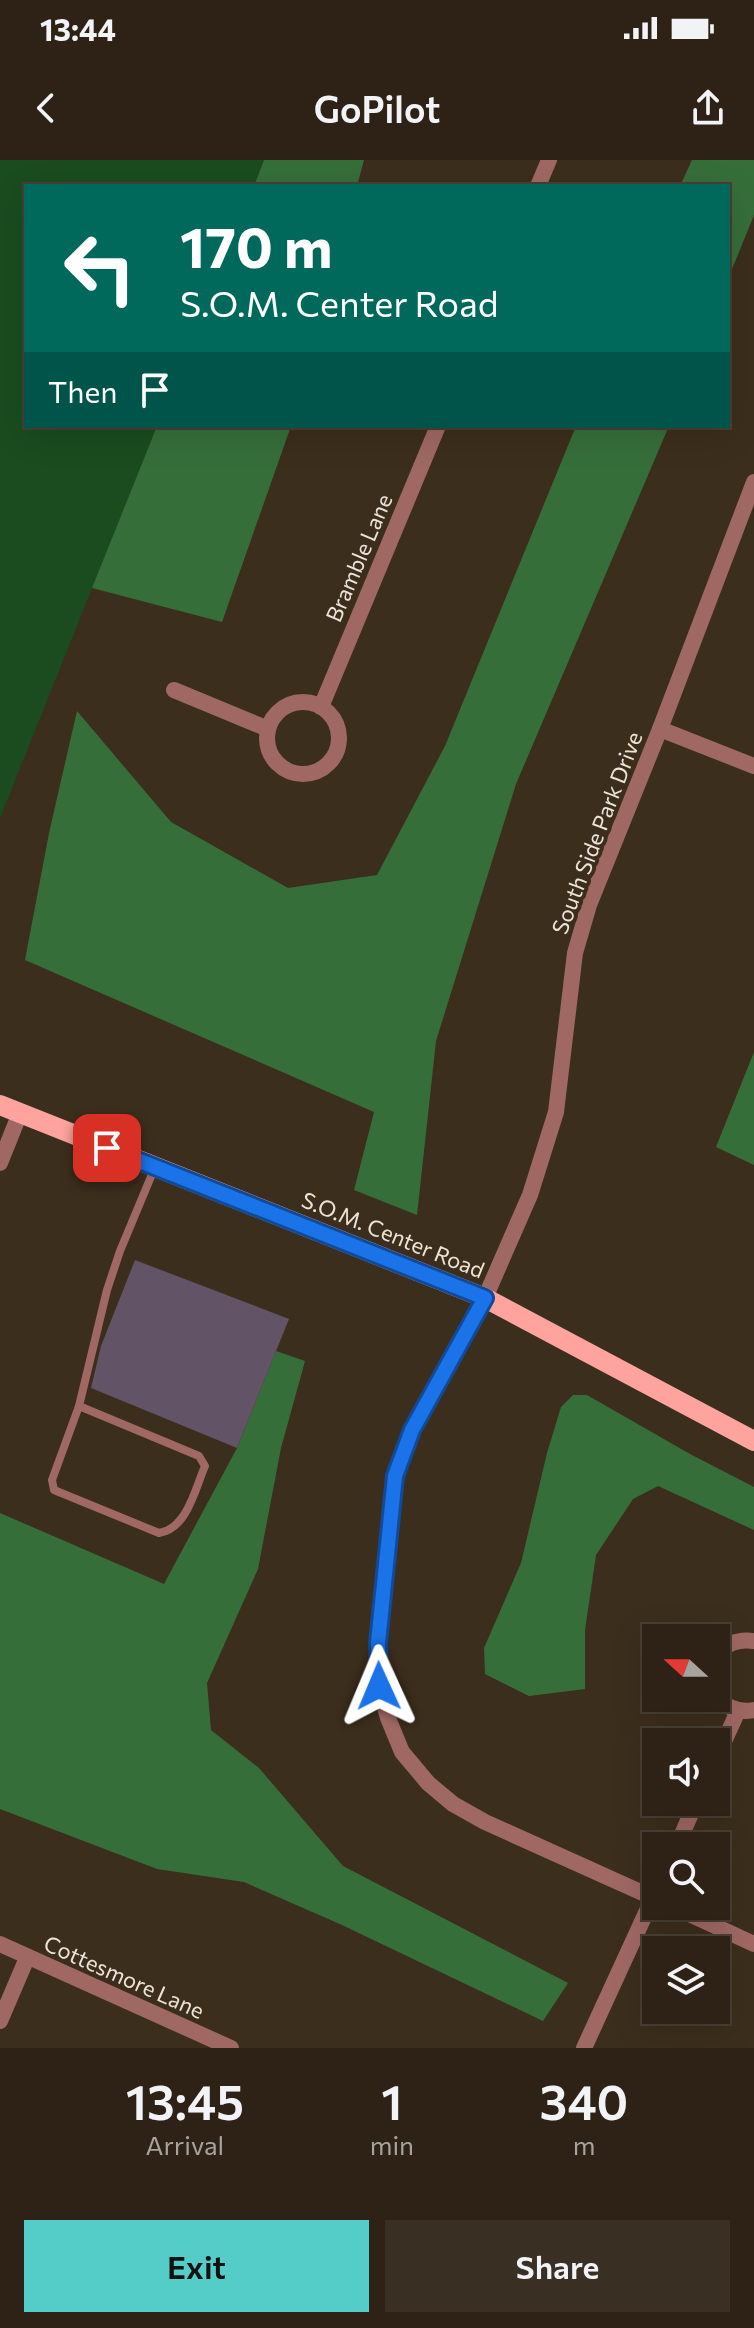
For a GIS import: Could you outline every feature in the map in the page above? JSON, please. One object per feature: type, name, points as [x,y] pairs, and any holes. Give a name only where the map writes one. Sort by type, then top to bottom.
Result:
[{"type":"main road","name":"S.O.M. Center Road","points":[[0,1105],[485,1298],[754,1441]]},
{"type":"street","points":[[539,184],[549,160]]},
{"type":"street","name":"Bramble Lane","points":[[321,707],[437,428]]},
{"type":"street","name":"South Side Park Drive","points":[[642,1890],[485,1822],[453,1804],[428,1783],[402,1752],[385,1708],[379,1686],[378,1643],[395,1476],[412,1430],[485,1298],[530,1195],[556,1112],[575,953],[589,905],[754,482]]},
{"type":"street","points":[[174,690],[268,729]]},
{"type":"street","points":[[311,703],[321,707],[337,726],[337,750],[322,769],[298,774],[286,771],[270,753],[268,729],[280,710],[289,705],[311,703]]},
{"type":"street","points":[[660,729],[754,766]]},
{"type":"street","points":[[0,1163],[20,1113]]},
{"type":"street","points":[[730,1644],[754,1641]]},
{"type":"street","points":[[730,1736],[746,1710]]},
{"type":"street","points":[[584,2048],[644,1920]]},
{"type":"street","points":[[702,1920],[754,1944]]},
{"type":"street","name":"Cottesmore Lane","points":[[0,1944],[231,2048]]},
{"type":"street","points":[[0,2021],[27,1958]]},
{"type":"lane","points":[[79,1406],[199,1456],[205,1466],[179,1524],[170,1532],[159,1533],[54,1490],[52,1480],[79,1406],[107,1290],[155,1167]]},
{"type":"green space","points":[[0,160],[264,160],[255,184],[24,184],[24,428],[156,428],[0,818]]},
{"type":"green space","points":[[264,160],[364,160],[358,184],[255,184]]},
{"type":"green space","points":[[692,160],[754,160],[754,215],[730,274],[730,184],[681,184]]},
{"type":"green space","points":[[156,428],[290,428],[222,622],[92,588]]},
{"type":"green space","points":[[575,428],[668,428],[516,784],[436,1041],[417,1215],[354,1190],[374,1112],[25,960],[49,833],[77,711],[171,822],[288,888],[377,875],[445,746]]},
{"type":"green space","points":[[754,1052],[754,1165],[716,1147]]},
{"type":"green space","points":[[276,1351],[305,1361],[281,1448],[258,1569],[207,1683],[211,1730],[259,1768],[343,1866],[568,1983],[543,2021],[244,1882],[157,1869],[0,1809],[0,1513],[164,1584],[237,1448]]},
{"type":"green space","points":[[573,1395],[587,1395],[754,1487],[754,1530],[658,1486],[633,1499],[596,1555],[585,1630],[585,1689],[529,1696],[485,1674],[484,1648],[521,1563],[561,1407]]},
{"type":"building","points":[[135,1260],[289,1319],[237,1448],[91,1388],[101,1346]]},
{"type":"route","points":[[107,1148],[485,1298],[412,1430],[395,1476],[378,1643],[379,1686]]}]
